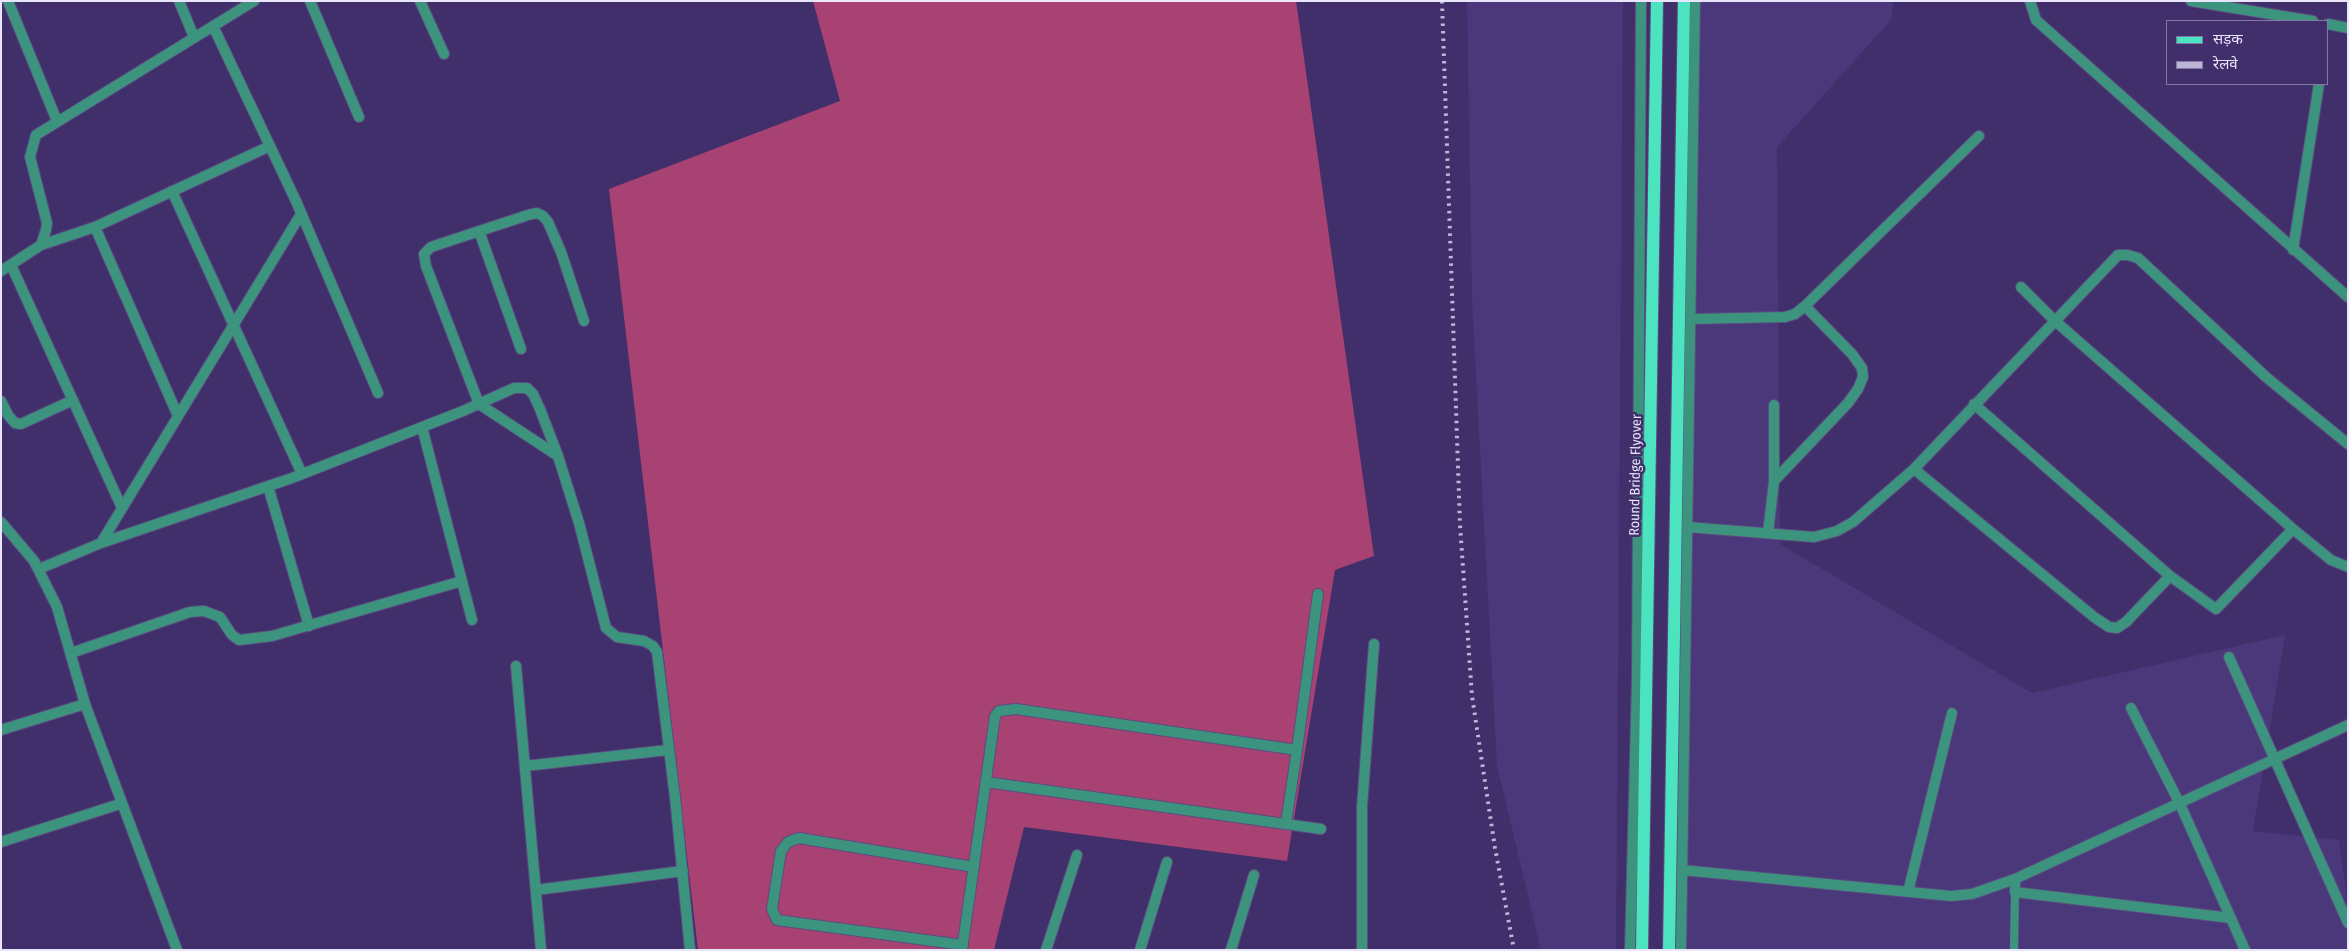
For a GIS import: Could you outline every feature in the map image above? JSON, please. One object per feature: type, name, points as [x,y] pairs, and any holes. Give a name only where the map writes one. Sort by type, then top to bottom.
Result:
[{"type":"main road","name":"Round Bridge Flyover","points":[[1642,950],[1657,1]]},
{"type":"main road","points":[[1669,950],[1684,1]]},
{"type":"street","points":[[8,1],[57,121]]},
{"type":"street","points":[[179,1],[194,37]]},
{"type":"street","points":[[41,245],[47,223],[32,169],[31,148],[36,135],[254,1]]},
{"type":"street","points":[[310,1],[359,117]]},
{"type":"street","points":[[420,1],[444,54]]},
{"type":"street","points":[[1630,950],[1637,670],[1641,1]]},
{"type":"street","points":[[1681,950],[1695,1]]},
{"type":"street","points":[[2030,1],[2036,20],[2292,250],[2348,297]]},
{"type":"street","points":[[2192,1],[2307,20]]},
{"type":"street","points":[[2329,25],[2348,28]]},
{"type":"street","points":[[213,26],[301,214],[378,393]]},
{"type":"street","points":[[2292,250],[2319,85]]},
{"type":"street","points":[[1691,319],[1785,317],[1795,314],[1979,136]]},
{"type":"street","points":[[1,271],[41,245],[95,227],[270,146]]},
{"type":"street","points":[[172,191],[302,474]]},
{"type":"street","points":[[101,543],[301,214]]},
{"type":"street","points":[[558,456],[479,404],[424,257],[426,250],[528,214],[543,216],[561,252],[584,321]]},
{"type":"street","points":[[95,227],[178,416]]},
{"type":"street","points":[[479,231],[521,349]]},
{"type":"street","points":[[1687,527],[1795,537],[1814,537],[1838,531],[1852,522],[1914,469],[2118,255],[2138,258],[2266,377],[2348,444]]},
{"type":"street","points":[[11,265],[122,508]]},
{"type":"street","points":[[2021,287],[2054,320],[2293,529],[2331,560],[2348,567]]},
{"type":"street","points":[[1774,481],[1848,403],[1858,389],[1863,377],[1862,368],[1852,354],[1805,306]]},
{"type":"street","points":[[40,569],[101,543],[302,474],[479,404],[514,388],[527,388],[533,394],[540,409],[558,456],[579,523],[606,628],[617,637],[644,641],[653,646],[657,652],[690,950]]},
{"type":"street","points":[[1,401],[15,423],[21,424],[73,400]]},
{"type":"street","points":[[1974,404],[2170,576],[2216,609],[2293,529]]},
{"type":"street","points":[[1768,533],[1774,481],[1774,405]]},
{"type":"street","points":[[422,427],[472,620]]},
{"type":"street","points":[[1914,469],[2094,618],[2109,627],[2117,628],[2126,622],[2170,576]]},
{"type":"street","points":[[268,486],[309,626]]},
{"type":"street","points":[[1,522],[40,569],[57,607],[85,704],[120,804],[177,950]]},
{"type":"street","points":[[71,653],[190,612],[212,612],[220,617],[232,635],[243,640],[272,636],[462,581]]},
{"type":"street","points":[[1286,823],[1318,594]]},
{"type":"street","points":[[1362,950],[1362,807],[1374,644]]},
{"type":"street","points":[[2229,657],[2347,921]]},
{"type":"street","points":[[516,666],[541,950]]},
{"type":"street","points":[[1,730],[85,704]]},
{"type":"street","points":[[2131,708],[2180,804],[2245,950]]},
{"type":"street","points":[[974,867],[799,838],[788,842],[780,851],[772,909],[778,920],[963,947],[986,782],[994,716],[1005,709],[1297,750]]},
{"type":"street","points":[[1908,892],[1952,713]]},
{"type":"street","points":[[1682,870],[1962,896],[1990,889],[2015,879],[2348,725]]},
{"type":"street","points":[[525,766],[668,750]]},
{"type":"street","points":[[986,782],[1321,829]]},
{"type":"street","points":[[1,842],[120,804]]},
{"type":"street","points":[[1046,950],[1077,855]]},
{"type":"street","points":[[1140,950],[1167,862]]},
{"type":"street","points":[[536,890],[682,871]]},
{"type":"street","points":[[1231,950],[1254,875]]},
{"type":"street","points":[[2015,879],[2015,892],[2231,918]]},
{"type":"lane","points":[[2014,950],[2015,892]]},
{"type":"shaded area","points":[[813,1],[1296,1],[1374,556],[1335,570],[1287,861],[1024,827],[994,950],[698,950],[609,189],[840,101]]},
{"type":"shaded area","points":[[1467,1],[1623,1],[1616,950],[1541,950],[1497,766],[1472,301]]},
{"type":"shaded area","points":[[1698,1],[1893,1],[1891,20],[1777,147],[1780,544],[2032,693],[2285,635],[2253,831],[2339,840],[2348,906],[2348,950],[1685,950]]},
{"type":"railway","points":[[1442,1],[1460,525],[1472,696],[1495,848],[1514,950]]}]
